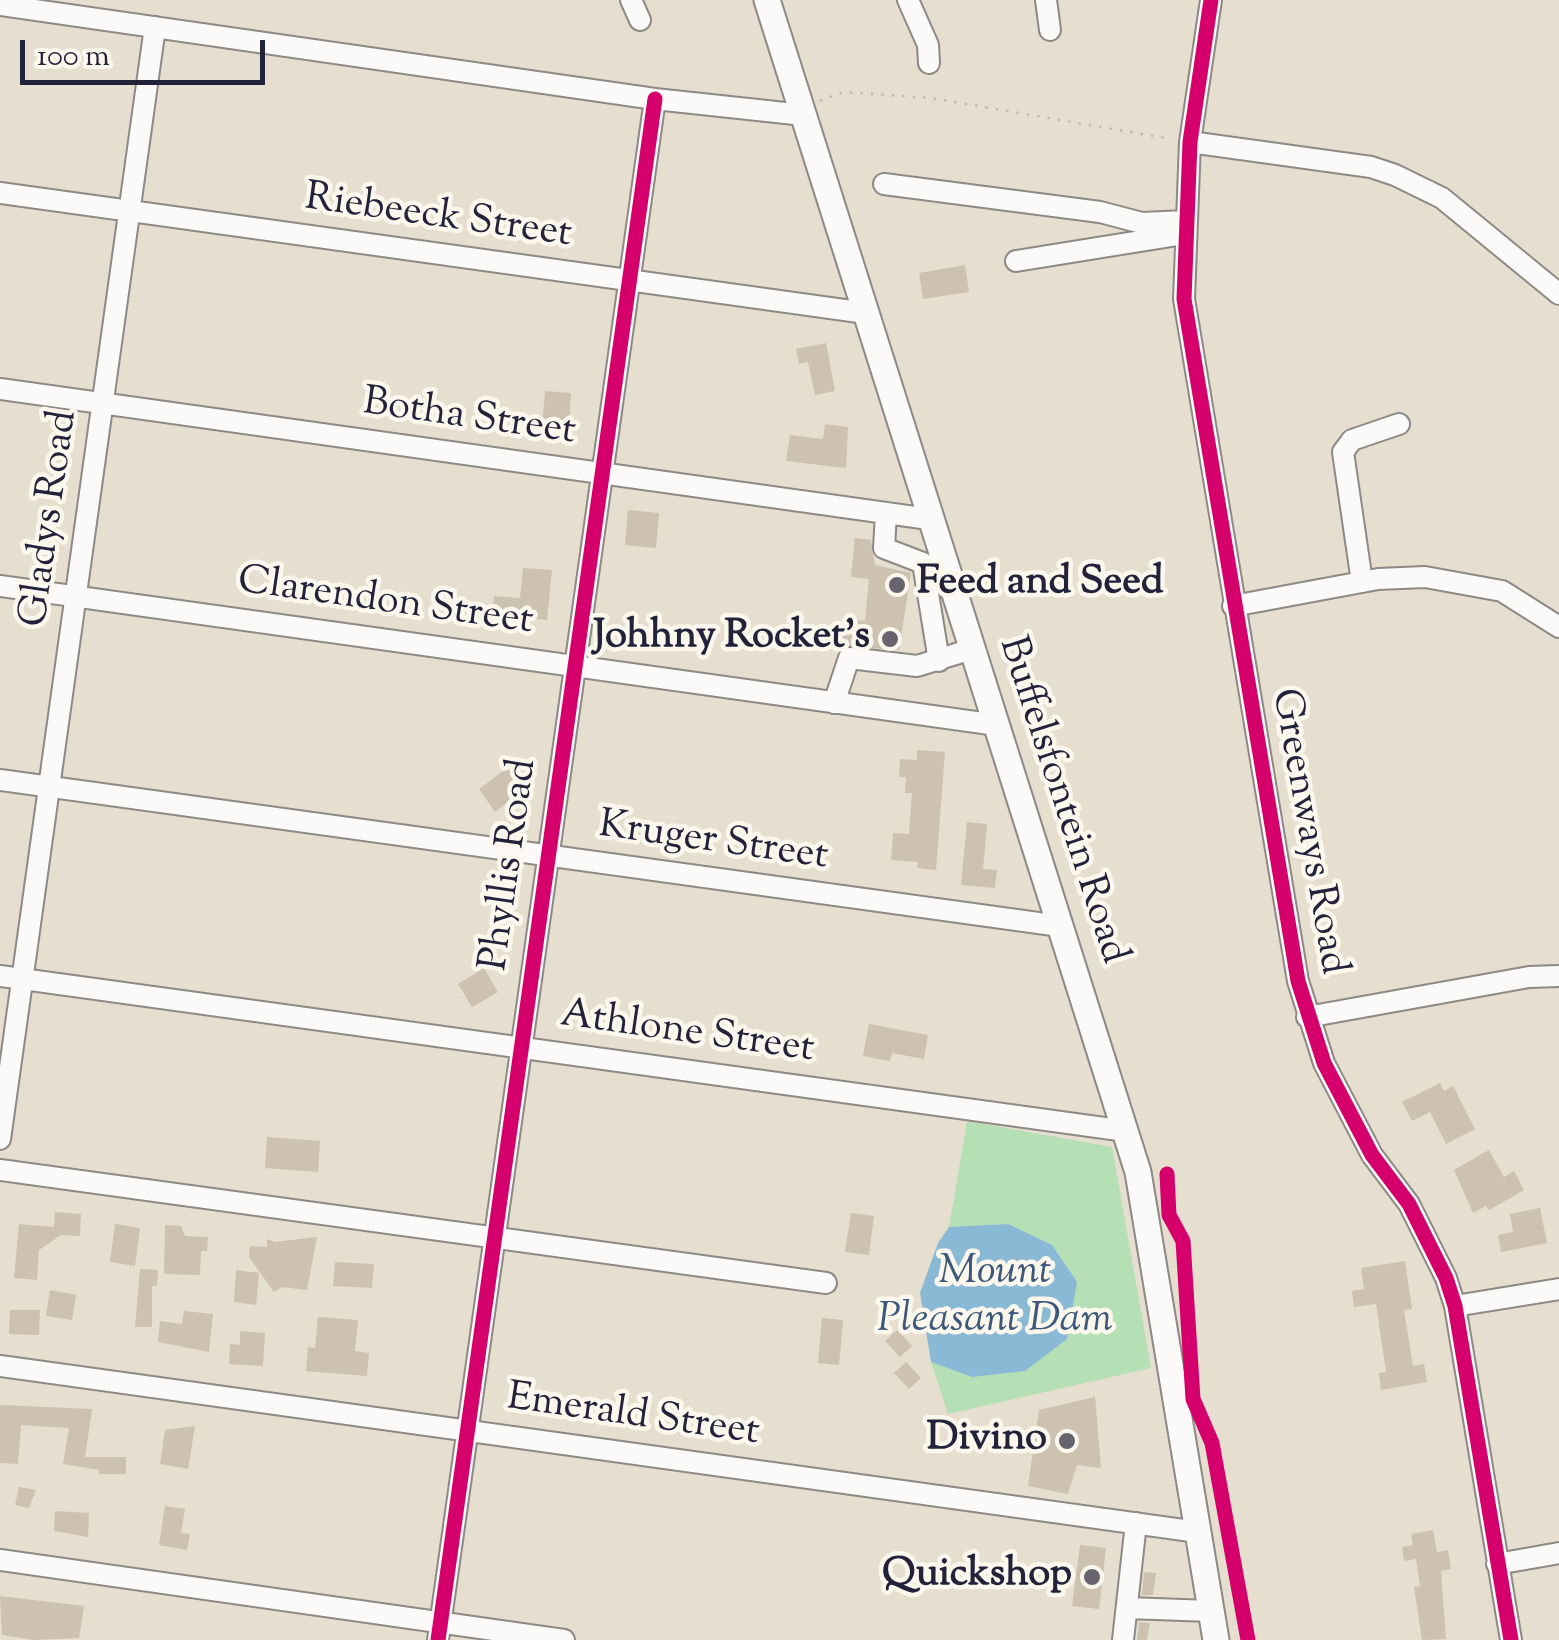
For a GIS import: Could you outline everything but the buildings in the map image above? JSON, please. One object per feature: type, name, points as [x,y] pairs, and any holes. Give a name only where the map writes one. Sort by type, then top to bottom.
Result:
[{"type":"main road","name":"Buffelsfontein Road","points":[[767,0],[1138,1172],[1216,1640]]},
{"type":"street","points":[[631,0],[640,20]]},
{"type":"street","points":[[908,0],[928,44],[930,63]]},
{"type":"street","points":[[1046,0],[1050,30]]},
{"type":"street","name":"Greenways Road","points":[[1211,0],[1190,142],[1184,228],[1187,329],[1232,606],[1307,1017],[1324,1063],[1372,1156],[1409,1204],[1436,1256],[1455,1306],[1511,1640]]},
{"type":"street","points":[[0,4],[655,99],[804,115]]},
{"type":"street","name":"Gladys Road","points":[[0,1139],[156,27]]},
{"type":"street","name":"Phyllis Road","points":[[440,1632],[655,99]]},
{"type":"street","points":[[1190,142],[1371,166],[1395,175],[1442,198],[1559,294]]},
{"type":"street","points":[[884,184],[1100,212],[1184,228]]},
{"type":"street","name":"Riebeeck Street","points":[[0,193],[866,313]]},
{"type":"street","points":[[1016,261],[1184,228]]},
{"type":"street","name":"Botha Street","points":[[0,389],[929,518]]},
{"type":"street","points":[[1362,582],[1343,452],[1352,440],[1400,424]]},
{"type":"street","points":[[886,514],[884,548],[923,563],[939,661]]},
{"type":"street","points":[[1232,606],[1362,582],[1426,576],[1462,580],[1502,592],[1559,627]]},
{"type":"street","name":"Clarendon Street","points":[[0,586],[998,725]]},
{"type":"street","points":[[834,703],[849,658],[918,666],[972,649]]},
{"type":"street","name":"Kruger Street","points":[[0,780],[1060,926]]},
{"type":"street","name":"Athlone Street","points":[[0,976],[1126,1131]]},
{"type":"street","points":[[1307,1017],[1514,979],[1559,976]]},
{"type":"street","points":[[0,1170],[826,1284]]},
{"type":"street","points":[[1455,1306],[1559,1289]]},
{"type":"street","name":"Emerald Street","points":[[0,1366],[1198,1532]]},
{"type":"street","points":[[1124,1640],[1136,1523]]},
{"type":"street","points":[[1497,1564],[1559,1553]]},
{"type":"street","points":[[0,1560],[440,1632],[564,1640]]},
{"type":"street","points":[[1127,1608],[1211,1610]]},
{"type":"path","points":[[804,115],[826,96],[878,94],[931,98],[1190,142]]},
{"type":"path","points":[[1167,1174],[1168,1215],[1183,1241],[1191,1358]]},
{"type":"path","points":[[1200,1414],[1212,1444],[1248,1640]]},
{"type":"green space","points":[[967,1121],[1112,1147],[1151,1368],[948,1414],[931,1362],[972,1377],[1008,1224],[949,1227]]},
{"type":"water","name":"Mount Pleasant Dam","points":[[1008,1224],[1052,1245],[1077,1282],[1067,1339],[1025,1371],[972,1377],[931,1362],[920,1293],[938,1243],[949,1227]]},
{"type":"cycle path","points":[[1211,0],[1190,142],[1184,299],[1298,981],[1324,1063],[1372,1155],[1409,1204],[1446,1278],[1455,1306],[1511,1640]]},
{"type":"cycle path","points":[[438,1640],[655,99]]},
{"type":"cycle path","points":[[1167,1174],[1169,1215],[1183,1241],[1193,1399],[1212,1443],[1248,1640]]},
{"type":"place","name":"Feed and Seed","points":[[897,585]]},
{"type":"place","name":"Johhny Rocket's","points":[[890,639]]},
{"type":"place","name":"Divino","points":[[1067,1441]]},
{"type":"place","name":"Quickshop","points":[[1092,1577]]}]
